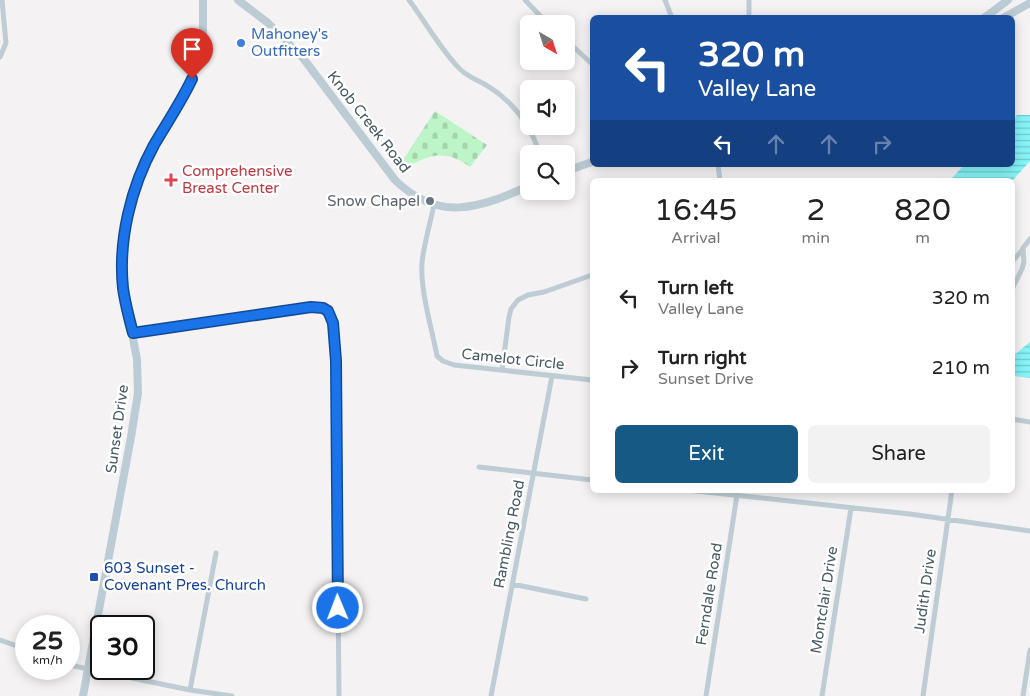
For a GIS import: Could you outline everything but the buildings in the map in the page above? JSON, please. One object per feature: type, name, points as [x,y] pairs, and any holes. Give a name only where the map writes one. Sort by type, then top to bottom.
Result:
[{"type":"main road","name":"Sunset Drive","points":[[83,696],[137,407],[137,369],[133,333],[123,288],[123,256],[127,223],[139,176],[192,79],[202,43],[203,0]]},
{"type":"main road","name":"Knob Creek Road","points":[[238,0],[268,23],[303,58],[395,180],[412,194],[434,205],[454,208],[475,207],[520,190]]},
{"type":"main road","points":[[988,15],[1008,0]]},
{"type":"main road","points":[[1017,9],[1026,0]]},
{"type":"main road","points":[[1008,15],[1030,3]]},
{"type":"main road","points":[[575,168],[590,163]]},
{"type":"street","points":[[0,57],[6,43],[2,0]]},
{"type":"street","points":[[409,0],[457,66],[468,76],[500,94],[518,111],[530,129],[536,145]]},
{"type":"street","points":[[525,0],[539,15]]},
{"type":"street","points":[[665,0],[671,15]]},
{"type":"street","points":[[749,0],[749,15]]},
{"type":"street","points":[[575,48],[590,62]]},
{"type":"street","name":"Camelot Circle","points":[[434,205],[422,265],[424,291],[437,356],[454,366],[590,380]]},
{"type":"street","points":[[1015,258],[1030,239]]},
{"type":"street","points":[[1015,283],[1024,262],[1023,248]]},
{"type":"street","points":[[502,370],[509,317],[511,309],[518,300],[590,277]]},
{"type":"street","points":[[133,333],[311,307],[323,308],[328,311],[333,323],[336,361],[339,696]]},
{"type":"street","name":"Rambling Road","points":[[491,696],[552,376]]},
{"type":"street","points":[[1015,420],[1030,422]]},
{"type":"street","points":[[479,467],[590,480]]},
{"type":"street","points":[[717,493],[910,514],[1030,531]]},
{"type":"street","name":"Judith Drive","points":[[922,696],[952,493]]},
{"type":"street","name":"Ferndale Road","points":[[706,696],[737,495]]},
{"type":"street","name":"Montclair Drive","points":[[822,696],[851,508]]},
{"type":"street","points":[[190,690],[216,553]]},
{"type":"street","points":[[512,584],[586,599]]},
{"type":"street","points":[[0,640],[15,645]]},
{"type":"street","points":[[1023,696],[1030,650]]},
{"type":"street","points":[[80,668],[190,690],[232,696]]},
{"type":"green space","points":[[435,111],[487,145],[470,167],[452,157],[436,156],[419,161],[402,171],[397,169]]},
{"type":"water","points":[[1017,115],[1030,115],[1030,161],[1015,178],[952,178],[962,167],[1015,167],[1015,118]]},
{"type":"water","points":[[1030,342],[1030,378],[1015,376],[1015,354]]},
{"type":"place","name":"Mahoney's Outfitters","points":[[241,43]]},
{"type":"place","name":"Comprehensive Breast Center","points":[[171,180]]},
{"type":"place","name":"Snow Chapel","points":[[430,201]]},
{"type":"place","name":"603 Sunset - Covenant Pres. Church","points":[[94,577]]},
{"type":"route","points":[[192,79],[139,176],[131,202],[124,243],[123,288],[133,333],[311,307],[323,308],[331,315],[336,361],[338,608]]}]
